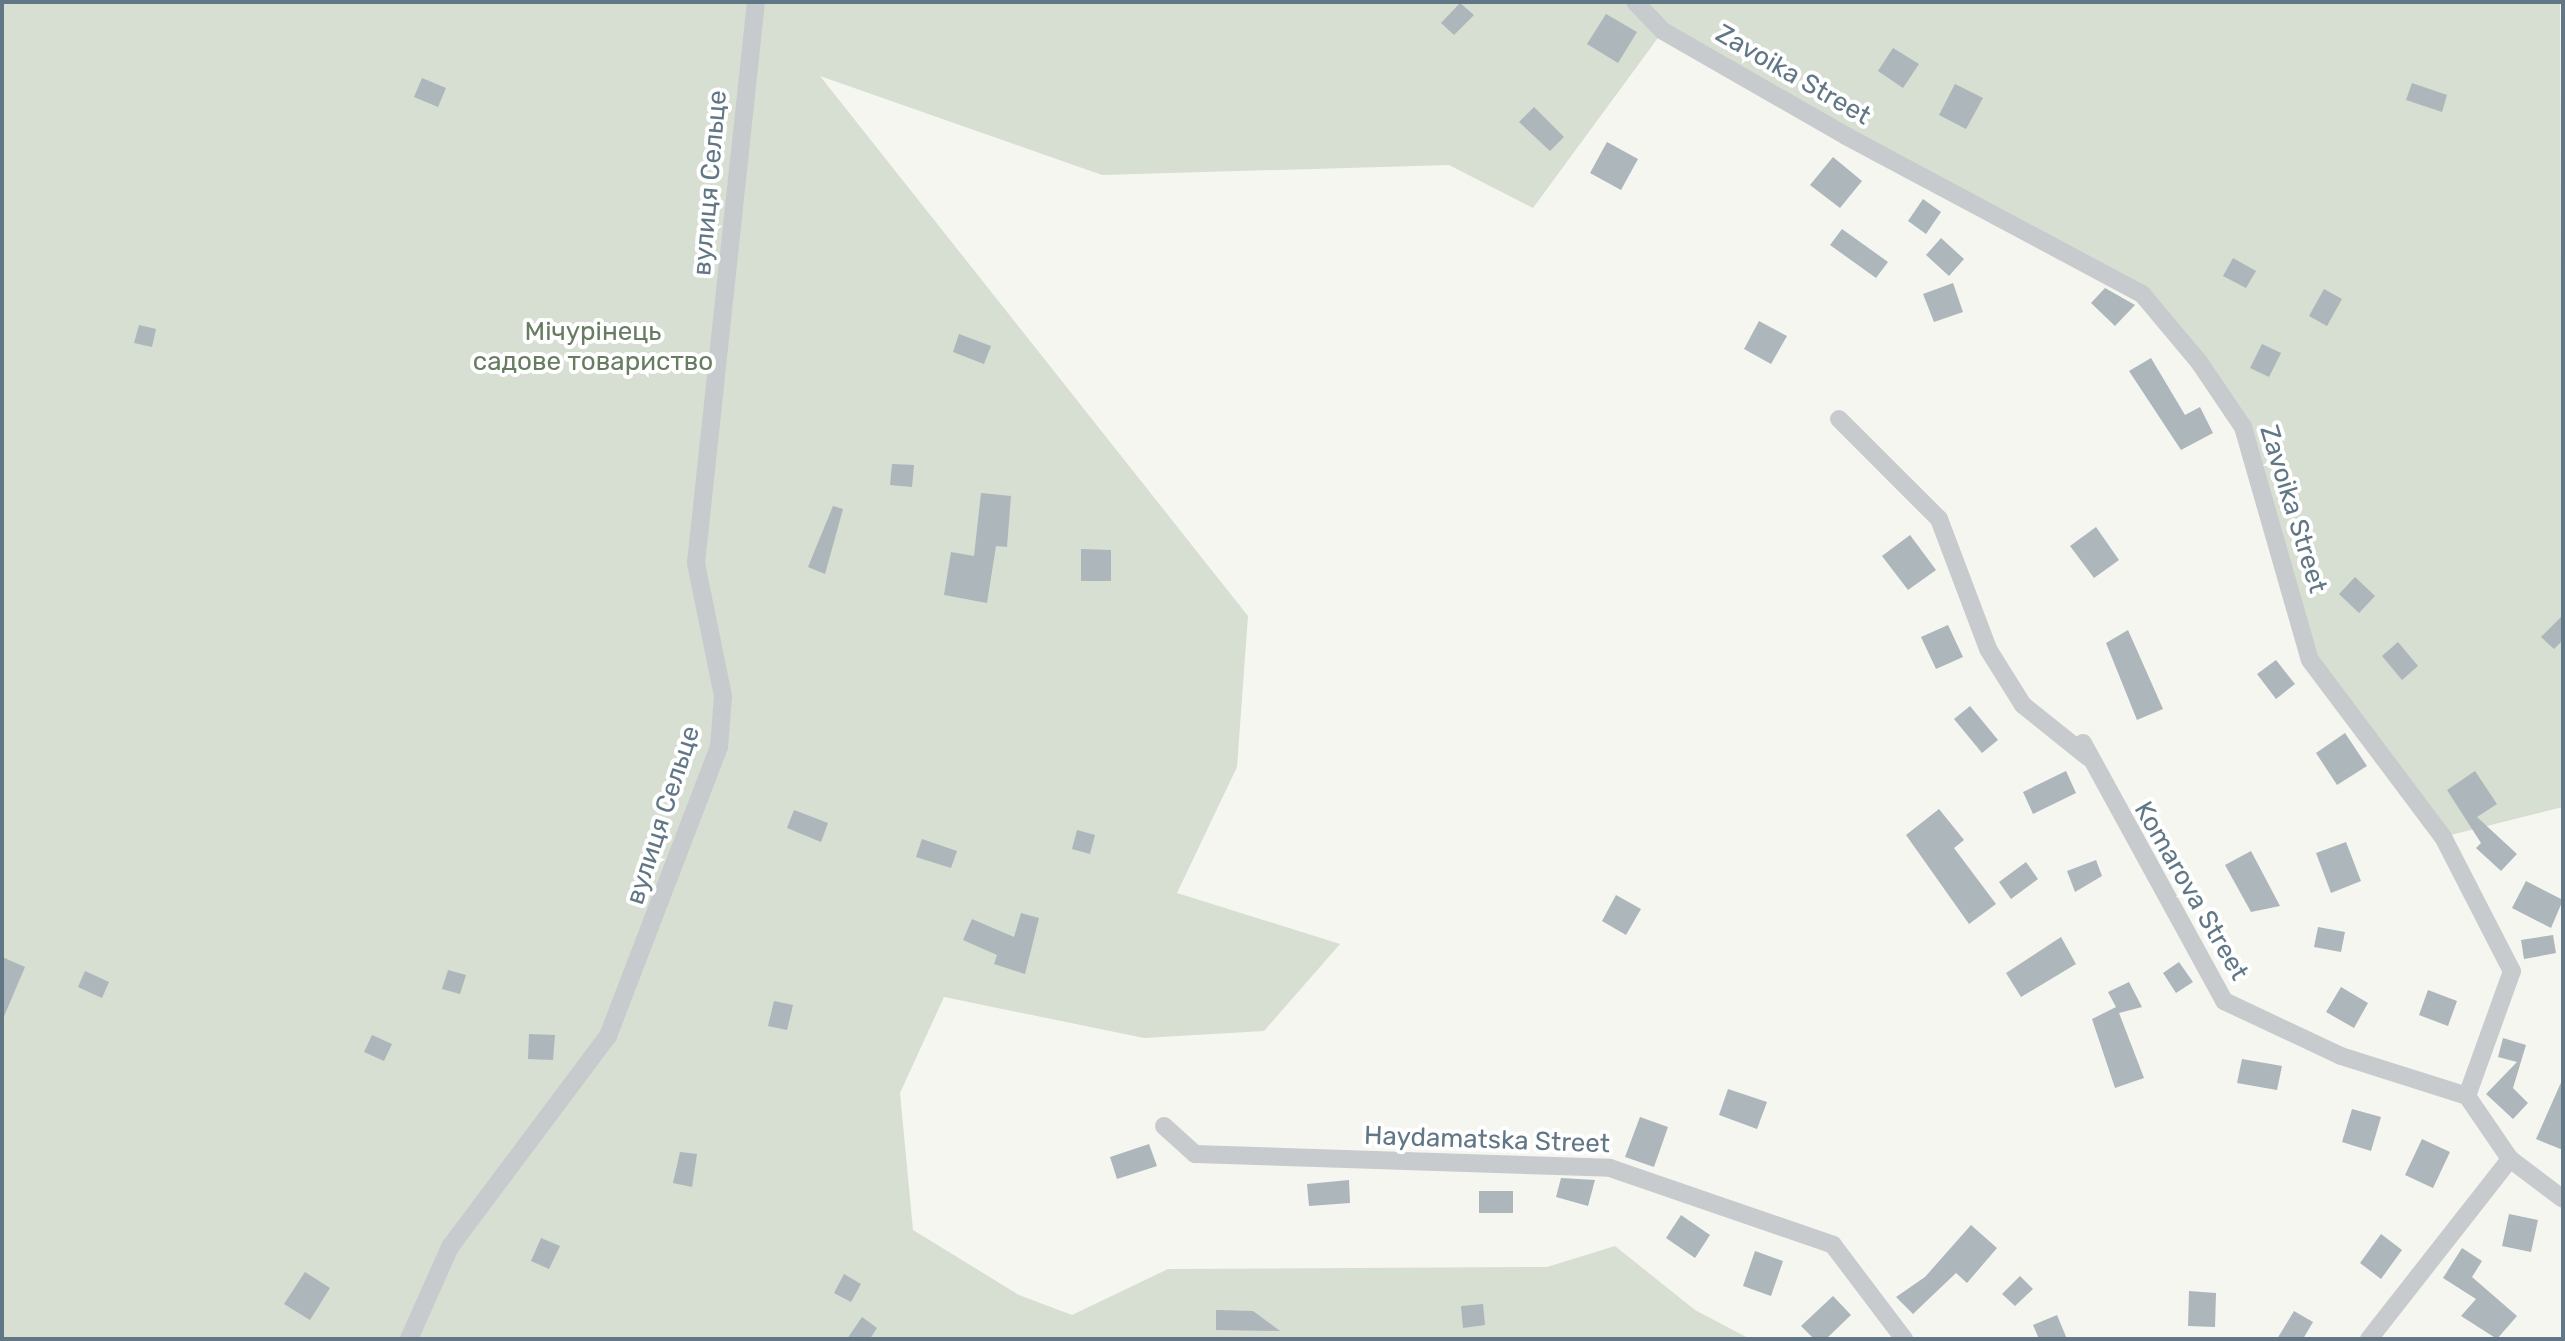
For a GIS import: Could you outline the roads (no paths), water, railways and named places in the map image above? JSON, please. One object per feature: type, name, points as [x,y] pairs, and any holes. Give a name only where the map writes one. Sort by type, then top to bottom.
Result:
[{"type":"street","name":"вулиця Сельце","points":[[409,1339],[450,1247],[608,1036],[719,747],[723,696],[696,563],[756,2]]},
{"type":"street","name":"Zavoika Street","points":[[1635,2],[1663,31],[1846,136],[2142,294],[2199,362],[2243,427],[2310,660],[2443,837],[2512,971],[2467,1096]]},
{"type":"street","name":"Komarova Street","points":[[1839,419],[1939,519],[1988,649],[2023,705],[2086,751],[2224,1001],[2341,1056],[2467,1096]]},
{"type":"street","points":[[2467,1096],[2510,1159],[2563,1199]]},
{"type":"street","name":"Haydamatska Street","points":[[1164,1126],[1195,1154],[1610,1168],[1833,1245],[1904,1339]]},
{"type":"street","points":[[2369,1339],[2510,1159]]},
{"type":"park label","name":"Мічурінець садове товариство","points":[[593,347]]}]
